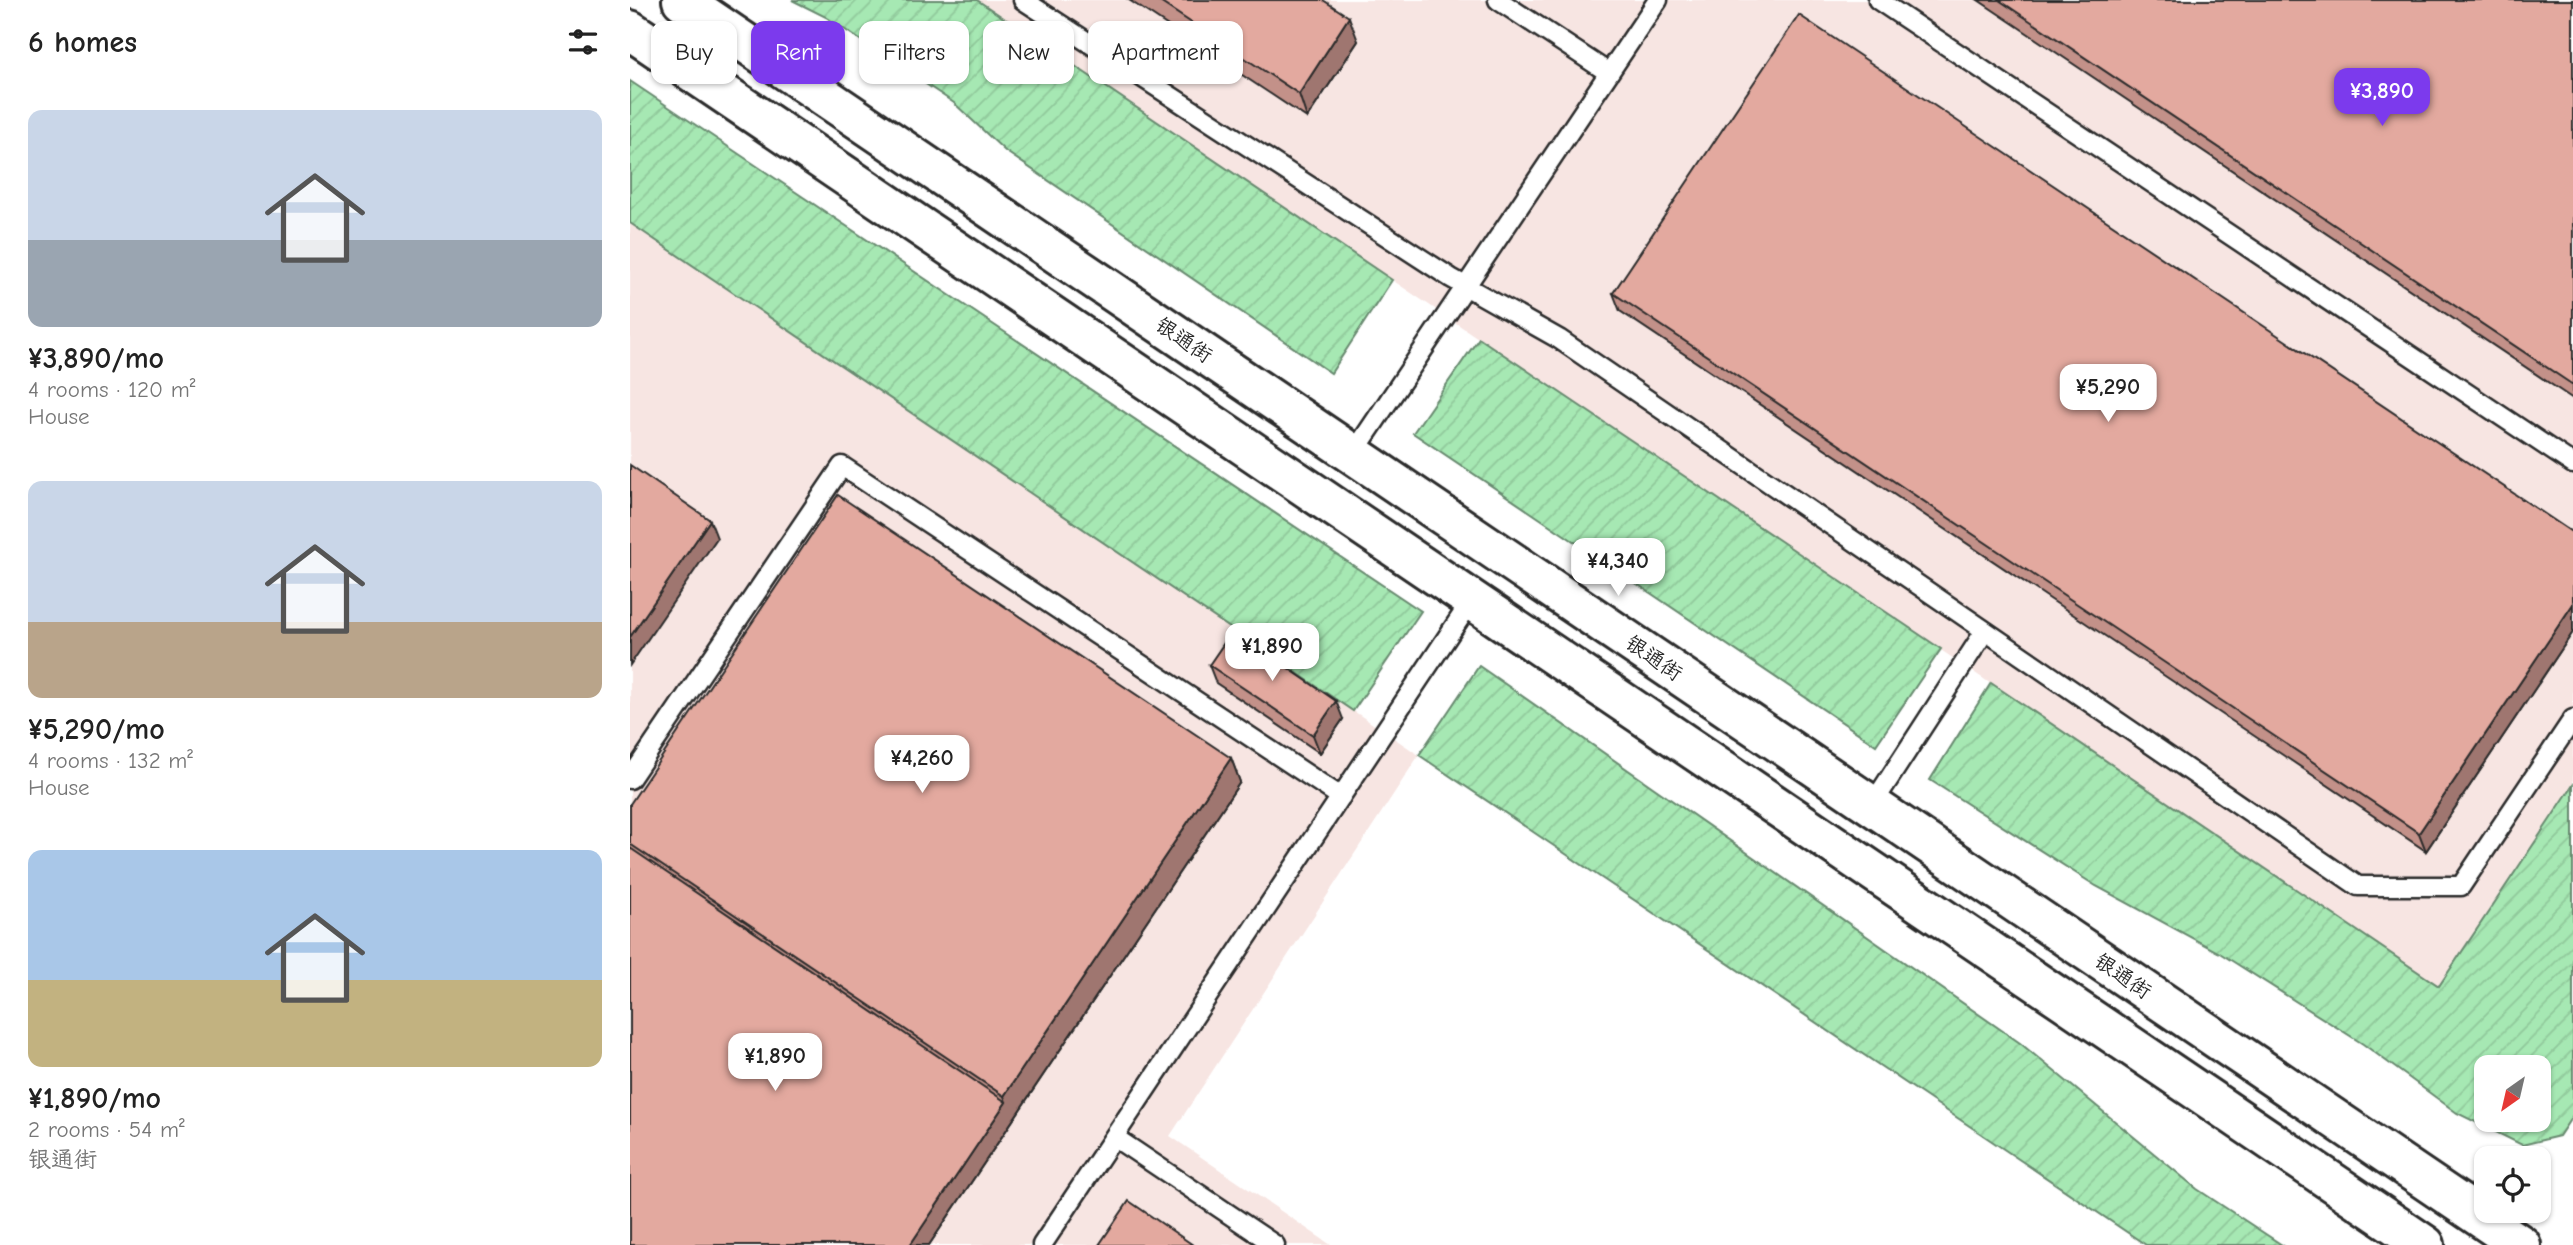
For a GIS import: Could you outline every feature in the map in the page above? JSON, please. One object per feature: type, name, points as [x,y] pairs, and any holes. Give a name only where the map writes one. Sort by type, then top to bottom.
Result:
[{"type":"street","name":"银通街","points":[[682,0],[2521,1245]]},
{"type":"street","points":[[630,30],[2425,1245]]},
{"type":"lane","points":[[1023,0],[1465,286],[1559,339],[2358,886],[2461,886],[2573,719]]},
{"type":"lane","points":[[1498,0],[1609,73]]},
{"type":"lane","points":[[1353,454],[1658,0]]},
{"type":"lane","points":[[1878,0],[2573,464]]},
{"type":"lane","points":[[630,779],[842,466],[1341,797]]},
{"type":"lane","points":[[1042,1245],[1472,600]]},
{"type":"lane","points":[[1872,805],[1985,631]]},
{"type":"lane","points":[[1114,1137],[1275,1245]]},
{"type":"shaded area","points":[[977,0],[2573,0],[2573,785],[2439,986],[1102,84],[1243,84],[1243,21],[1088,21],[1088,75],[1074,65],[1074,21],[1008,21]]},
{"type":"shaded area","points":[[630,223],[1419,755],[1170,1136],[1331,1245],[630,1245]]},
{"type":"green space","points":[[792,0],[977,0],[1008,21],[983,21],[983,84],[1074,84],[1074,65],[1088,75],[1088,84],[1102,84],[1392,280],[1331,373],[1005,151],[954,103],[926,84],[969,84],[969,21],[859,21],[859,39],[845,30],[845,21],[832,21]]},
{"type":"green space","points":[[630,81],[1421,611],[1353,711],[630,223]]},
{"type":"green space","points":[[1479,338],[1941,649],[1876,745],[1413,433]]},
{"type":"green space","points":[[1479,666],[2020,1043],[2197,1189],[2282,1245],[2146,1245],[1419,755]]},
{"type":"green space","points":[[1991,683],[2439,986],[2573,785],[2573,1115],[2559,1136],[2522,1145],[2496,1132],[2552,1132],[2552,1055],[2474,1055],[2474,1121],[2457,1113],[2363,1044],[2218,952],[2096,886],[1930,780]]},
{"type":"building","points":[[1157,0],[1323,0],[1349,17],[1299,94],[1243,57],[1243,21],[1189,21]]},
{"type":"building","points":[[1999,0],[2573,0],[2573,385]]},
{"type":"building","points":[[1799,15],[2573,533],[2573,604],[2419,833],[1613,293]]},
{"type":"building","points":[[630,465],[710,520],[630,637]]},
{"type":"building","points":[[838,495],[1231,758],[1004,1096],[630,844],[630,804]]},
{"type":"building","points":[[1233,630],[1336,701],[1313,735],[1209,665]]},
{"type":"building","points":[[630,848],[1006,1102],[910,1245],[630,1245]]},
{"type":"building","points":[[1129,1201],[1193,1245],[1099,1245]]}]
